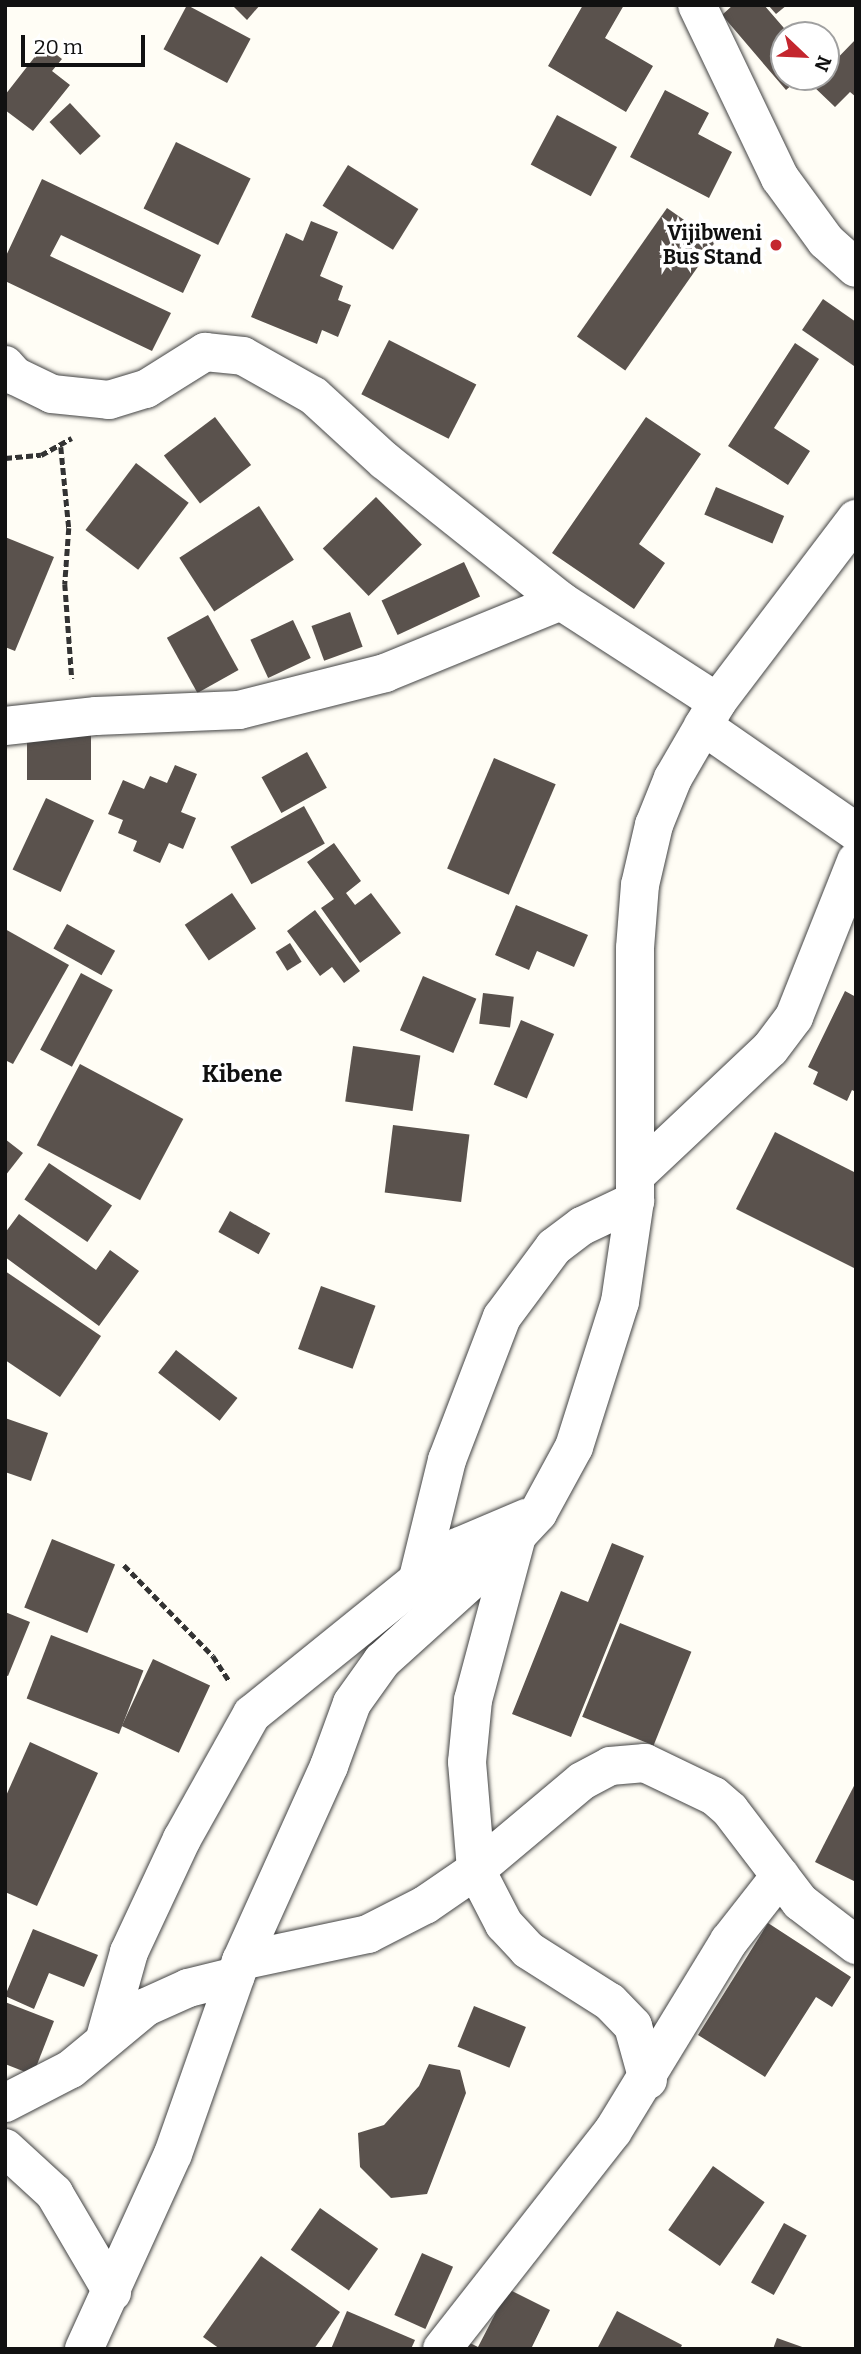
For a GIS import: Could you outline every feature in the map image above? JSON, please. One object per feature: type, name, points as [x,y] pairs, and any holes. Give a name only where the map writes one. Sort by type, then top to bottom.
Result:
[{"type":"street","points":[[697,5],[780,178],[826,241],[856,268]]},
{"type":"street","points":[[5,365],[15,376],[52,394],[109,400],[146,389],[205,352],[243,356],[314,396],[396,470],[561,601],[710,714],[856,832]]},
{"type":"street","points":[[648,2080],[633,2026],[610,2002],[528,1950],[504,1924],[476,1870],[467,1762],[472,1700],[527,1524],[574,1447],[601,1371],[620,1302],[635,1189],[635,948],[640,885],[654,825],[673,778],[710,714],[856,519]]},
{"type":"street","points":[[5,726],[75,718],[239,710],[333,689],[385,673],[561,601]]},
{"type":"street","points":[[418,1578],[447,1460],[502,1317],[554,1247],[635,1189],[771,1049],[794,1017],[856,861]]},
{"type":"street","points":[[104,2038],[129,1952],[181,1839],[252,1714],[460,1546],[527,1524]]},
{"type":"street","points":[[84,2349],[173,2154],[238,1968],[329,1766],[352,1703],[402,1640],[527,1524]]},
{"type":"street","points":[[5,2103],[71,2069],[104,2038],[146,2007],[238,1968],[368,1934],[425,1905],[476,1870],[582,1781],[610,1766],[645,1763],[714,1796],[800,1902],[856,1945]]},
{"type":"street","points":[[442,2349],[648,2080],[729,1941],[780,1876]]},
{"type":"street","points":[[5,2148],[54,2193],[112,2292]]},
{"type":"path","points":[[61,447],[69,528],[65,584],[75,718]]},
{"type":"path","points":[[124,1565],[213,1656],[252,1714]]},
{"type":"building","points":[[187,5],[251,39],[227,83],[164,49]]},
{"type":"building","points":[[232,5],[260,5],[247,20]]},
{"type":"building","points":[[583,5],[624,5],[605,38],[653,66],[626,112],[548,66]]},
{"type":"building","points":[[733,5],[764,5],[778,21],[770,21],[770,71],[722,15]]},
{"type":"building","points":[[768,5],[787,5],[776,14]]},
{"type":"building","points":[[856,39],[856,97],[850,92],[835,107],[818,91],[840,91],[840,56]]},
{"type":"building","points":[[44,45],[62,59],[52,71],[70,85],[33,131],[5,110],[5,95]]},
{"type":"building","points":[[665,90],[709,113],[698,134],[732,152],[709,198],[630,157]]},
{"type":"building","points":[[70,103],[101,136],[80,155],[50,122]]},
{"type":"building","points":[[557,115],[617,147],[591,196],[531,164]]},
{"type":"building","points":[[176,142],[251,178],[218,245],[144,209]]},
{"type":"building","points":[[348,165],[418,209],[393,250],[323,206]]},
{"type":"building","points":[[42,179],[201,255],[183,293],[61,235],[50,256],[171,313],[152,351],[5,281],[5,258]]},
{"type":"building","points":[[667,208],[715,242],[625,370],[577,337]]},
{"type":"building","points":[[311,221],[338,232],[320,276],[343,286],[338,300],[351,305],[338,337],[322,330],[317,344],[251,317],[286,233],[303,241]]},
{"type":"building","points":[[823,299],[856,322],[854,366],[802,330]]},
{"type":"building","points":[[389,340],[476,384],[449,439],[361,394]]},
{"type":"building","points":[[795,343],[819,359],[774,428],[810,451],[788,485],[728,446]]},
{"type":"building","points":[[215,417],[251,465],[200,503],[164,456]]},
{"type":"building","points":[[646,417],[701,454],[639,544],[665,563],[634,609],[552,553]]},
{"type":"building","points":[[136,463],[189,503],[138,570],[85,530]]},
{"type":"building","points":[[716,487],[784,516],[772,544],[704,515]]},
{"type":"building","points":[[376,497],[422,544],[369,596],[323,548]]},
{"type":"building","points":[[259,506],[294,560],[214,611],[179,558]]},
{"type":"building","points":[[5,537],[54,557],[15,651],[5,647]]},
{"type":"building","points":[[464,562],[480,596],[398,635],[382,600]]},
{"type":"building","points":[[350,612],[363,647],[324,661],[311,626]]},
{"type":"building","points":[[208,615],[239,670],[197,693],[167,638]]},
{"type":"building","points":[[293,620],[311,658],[268,678],[250,640]]},
{"type":"building","points":[[27,731],[91,731],[91,780],[27,780]]},
{"type":"building","points":[[307,752],[327,788],[281,813],[262,777]]},
{"type":"building","points":[[494,758],[556,784],[509,895],[447,868]]},
{"type":"building","points":[[175,765],[197,774],[181,812],[196,818],[183,849],[169,843],[160,863],[133,851],[137,841],[118,833],[123,820],[108,814],[123,780],[144,789],[150,776],[167,783]]},
{"type":"building","points":[[46,798],[94,820],[61,892],[13,870]]},
{"type":"building","points":[[304,806],[325,844],[251,884],[231,847]]},
{"type":"building","points":[[334,843],[361,881],[346,893],[355,905],[371,893],[401,933],[360,963],[321,908],[334,899],[307,862]]},
{"type":"building","points":[[232,893],[256,929],[209,961],[185,925]]},
{"type":"building","points":[[516,905],[588,935],[574,967],[537,951],[529,970],[495,955]]},
{"type":"building","points":[[315,910],[360,971],[344,983],[332,967],[320,976],[287,931]]},
{"type":"building","points":[[67,924],[115,951],[102,975],[53,948]]},
{"type":"building","points":[[5,929],[69,965],[13,1064],[5,1060]]},
{"type":"building","points":[[290,943],[302,962],[287,971],[276,952]]},
{"type":"building","points":[[81,973],[113,990],[72,1067],[40,1050]]},
{"type":"building","points":[[423,976],[476,999],[453,1053],[400,1030]]},
{"type":"building","points":[[845,991],[856,997],[856,1092],[852,1090],[847,1101],[813,1084],[818,1072],[808,1067]]},
{"type":"building","points":[[483,993],[514,997],[510,1028],[479,1024]]},
{"type":"building","points":[[521,1020],[554,1034],[527,1099],[494,1084]]},
{"type":"building","points":[[353,1046],[420,1055],[413,1111],[345,1101]]},
{"type":"building","points":[[80,1064],[183,1119],[140,1200],[37,1145]]},
{"type":"building","points":[[393,1125],[469,1134],[461,1202],[385,1192]]},
{"type":"building","points":[[775,1132],[856,1173],[856,1269],[736,1209]]},
{"type":"building","points":[[5,1139],[23,1153],[5,1176]]},
{"type":"building","points":[[49,1163],[112,1205],[87,1242],[24,1199]]},
{"type":"building","points":[[230,1211],[270,1233],[259,1254],[218,1232]]},
{"type":"building","points":[[19,1214],[96,1270],[110,1250],[139,1271],[99,1326],[5,1257],[5,1233]]},
{"type":"building","points":[[5,1271],[101,1336],[60,1397],[5,1360]]},
{"type":"building","points":[[321,1286],[376,1306],[353,1369],[298,1349]]},
{"type":"building","points":[[176,1350],[237,1398],[220,1421],[158,1373]]},
{"type":"building","points":[[5,1418],[48,1433],[31,1481],[5,1472]]},
{"type":"building","points":[[52,1539],[115,1564],[87,1633],[24,1608]]},
{"type":"building","points":[[612,1543],[644,1556],[571,1737],[512,1714],[561,1591],[588,1602]]},
{"type":"building","points":[[5,1612],[30,1622],[8,1676],[5,1675]]},
{"type":"building","points":[[620,1623],[691,1652],[654,1745],[582,1717]]},
{"type":"building","points":[[51,1635],[143,1670],[119,1734],[27,1698]]},
{"type":"building","points":[[153,1659],[210,1686],[179,1753],[122,1726]]},
{"type":"building","points":[[30,1742],[98,1773],[37,1906],[5,1892],[5,1798]]},
{"type":"building","points":[[856,1782],[856,1882],[815,1862]]},
{"type":"building","points":[[768,1923],[851,1977],[832,2007],[816,1997],[765,2077],[698,2035]]},
{"type":"building","points":[[33,1929],[98,1955],[84,1987],[49,1973],[34,2009],[5,1996]]},
{"type":"building","points":[[5,2002],[54,2021],[33,2075],[5,2064]]},
{"type":"building","points":[[474,2006],[526,2027],[509,2068],[458,2047]]},
{"type":"building","points":[[429,2064],[460,2070],[466,2093],[427,2194],[391,2198],[360,2167],[358,2133],[384,2125],[419,2086]]},
{"type":"building","points":[[713,2166],[765,2202],[720,2266],[668,2230]]},
{"type":"building","points":[[320,2208],[378,2249],[349,2291],[291,2250]]},
{"type":"building","points":[[784,2223],[807,2236],[774,2295],[751,2282]]},
{"type":"building","points":[[422,2253],[453,2267],[425,2329],[394,2315]]},
{"type":"building","points":[[261,2256],[340,2312],[314,2349],[220,2349],[203,2337]]},
{"type":"building","points":[[508,2289],[550,2310],[531,2349],[465,2349],[468,2342],[478,2347]]},
{"type":"building","points":[[347,2311],[415,2340],[411,2349],[331,2349]]},
{"type":"building","points":[[617,2311],[682,2345],[680,2349],[597,2349]]},
{"type":"building","points":[[777,2338],[805,2348],[805,2349],[773,2349]]},
{"type":"place","name":"Vijibweni Bus Stand","points":[[776,245]]},
{"type":"district","name":"Kibene","points":[[242,1075]]}]
